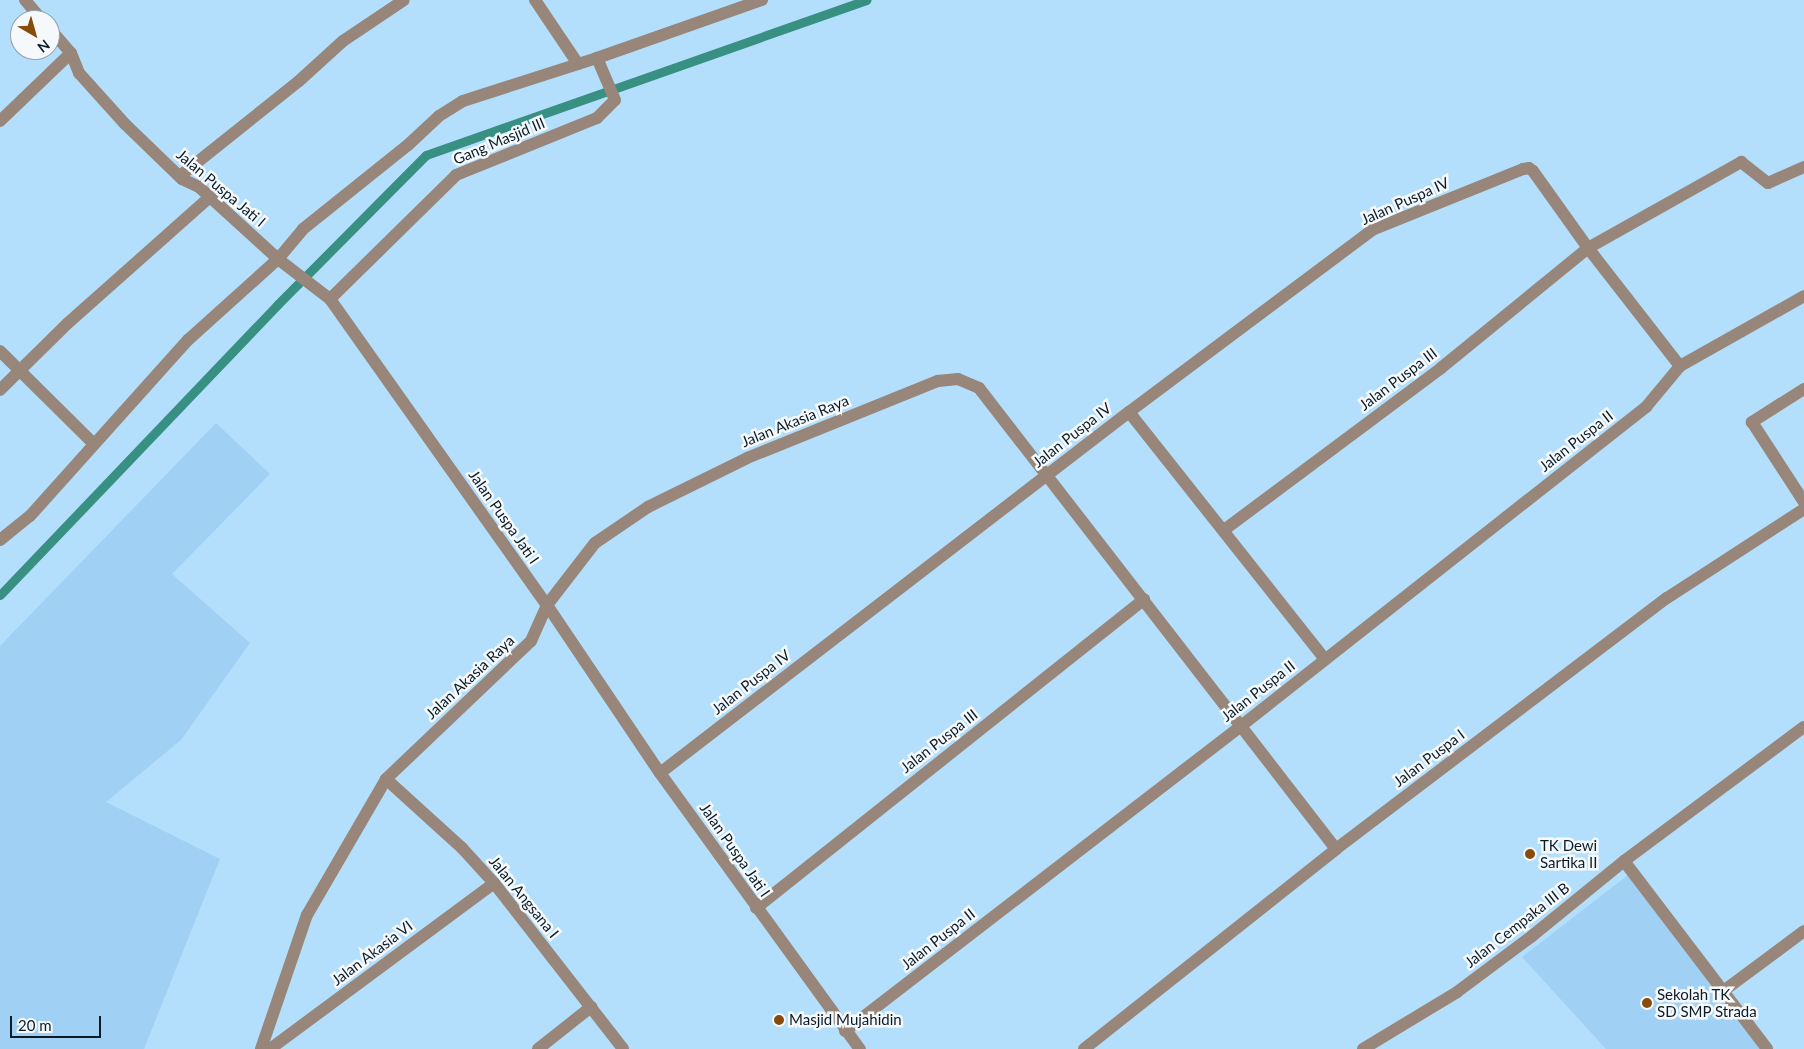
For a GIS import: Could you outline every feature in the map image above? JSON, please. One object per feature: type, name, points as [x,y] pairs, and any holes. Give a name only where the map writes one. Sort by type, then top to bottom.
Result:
[{"type":"street","points":[[25,0],[34,10]]},
{"type":"street","points":[[180,176],[299,81],[342,41],[404,0]]},
{"type":"street","points":[[535,0],[578,64]]},
{"type":"street","points":[[1,538],[30,516],[93,443],[188,340],[282,262],[303,229],[408,145],[439,116],[463,101],[578,64],[599,64],[762,0]]},
{"type":"street","name":"Jalan Puspa Jati I","points":[[60,41],[71,54],[79,73],[125,124],[180,176],[199,187],[282,262],[330,299],[547,605],[660,772],[756,908],[860,1049]]},
{"type":"street","points":[[0,121],[71,54]]},
{"type":"street","name":"Gang Masjid III","points":[[330,299],[456,175],[597,118],[615,100],[599,64]]},
{"type":"street","name":"Jalan Puspa III","points":[[1224,530],[1441,368],[1588,248],[1740,162],[1768,183],[1804,167]]},
{"type":"street","name":"Jalan Puspa IV","points":[[660,772],[1129,412],[1372,230],[1529,168],[1588,248]]},
{"type":"street","points":[[0,390],[18,371],[210,197]]},
{"type":"street","points":[[1588,248],[1680,366],[1804,296]]},
{"type":"street","points":[[0,351],[18,371],[93,443]]},
{"type":"street","name":"Jalan Puspa II","points":[[846,1031],[1241,726],[1646,407],[1680,366]]},
{"type":"street","name":"Jalan Akasia Raya","points":[[261,1049],[307,915],[386,779],[531,641],[547,605],[595,543],[657,502],[747,458],[938,381],[958,379],[979,388],[1047,475]]},
{"type":"street","points":[[1804,389],[1752,422],[1804,502]]},
{"type":"street","points":[[1129,412],[1325,659]]},
{"type":"street","points":[[1047,475],[1336,849]]},
{"type":"street","name":"Jalan Puspa I","points":[[1084,1049],[1336,849],[1667,598],[1804,509]]},
{"type":"street","name":"Jalan Puspa III","points":[[756,908],[1144,599]]},
{"type":"street","name":"Jalan Cempaka III B","points":[[1369,1047],[1457,992],[1532,936],[1624,861],[1804,727]]},
{"type":"street","name":"Jalan Angsana I","points":[[386,779],[462,848],[494,883],[623,1049]]},
{"type":"street","points":[[1624,861],[1767,1049]]},
{"type":"street","name":"Jalan Akasia VI","points":[[270,1049],[494,883]]},
{"type":"street","points":[[1722,992],[1804,931]]},
{"type":"street","points":[[538,1049],[591,1007]]},
{"type":"shaded area","points":[[216,423],[270,474],[172,574],[250,643],[181,740],[106,802],[220,859],[144,1049],[0,1049],[0,646]]},
{"type":"shaded area","name":"Sekolah TK SD SMP Strada","points":[[1632,872],[1764,1049],[1606,1049],[1522,957]]},
{"type":"waterway","points":[[0,595],[277,305],[426,155],[866,0]]},
{"type":"place","name":"TK Dewi Sartika II","points":[[1530,854]]},
{"type":"place","name":"Sekolah TK SD SMP Strada","points":[[1647,1003]]},
{"type":"place","name":"Masjid Mujahidin","points":[[779,1020]]}]
